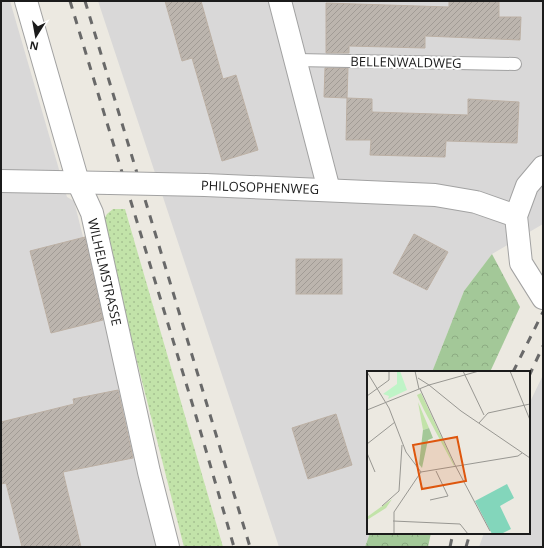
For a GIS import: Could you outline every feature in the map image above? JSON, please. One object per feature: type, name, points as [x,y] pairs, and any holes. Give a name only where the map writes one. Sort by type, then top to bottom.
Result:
[{"type":"street","name":"WILHELMSTRASSE","points":[[26,1],[78,182],[92,213],[149,472],[168,547]]},
{"type":"street","points":[[280,1],[329,190]]},
{"type":"street","points":[[543,167],[527,186],[516,216],[521,263],[543,298]]},
{"type":"street","name":"PHILOSOPHENWEG","points":[[1,181],[205,185],[435,195],[476,202],[516,216]]},
{"type":"lane","name":"BELLENWALDWEG","points":[[296,60],[515,64]]},
{"type":"shaded area","points":[[1,1],[10,1],[67,197],[74,201],[161,547],[1,547]]},
{"type":"shaded area","points":[[98,1],[543,1],[543,224],[492,254],[464,291],[432,371],[367,371],[367,534],[370,534],[365,547],[279,547]]},
{"type":"shaded area","points":[[543,375],[543,547],[479,547],[484,534],[530,534],[530,402]]},
{"type":"green space","points":[[113,209],[125,209],[223,547],[184,547],[102,223],[107,214]]},
{"type":"green space","points":[[492,254],[520,307],[490,371],[432,371],[464,291]]},
{"type":"green space","points":[[370,534],[431,534],[428,547],[365,547]]},
{"type":"building","points":[[165,1],[201,1],[223,79],[236,75],[258,150],[222,161],[192,58],[182,61]]},
{"type":"building","points":[[449,1],[499,1],[499,17],[521,17],[520,40],[425,36],[425,48],[349,46],[349,53],[326,53],[326,3],[449,7]]},
{"type":"building","points":[[325,68],[348,68],[347,98],[324,97]]},
{"type":"building","points":[[347,98],[372,99],[372,112],[468,115],[468,99],[519,102],[517,143],[446,141],[445,157],[370,155],[371,140],[346,140]]},
{"type":"building","points":[[414,234],[448,252],[427,290],[393,273]]},
{"type":"building","points":[[85,237],[103,320],[51,333],[30,251]]},
{"type":"building","points":[[296,259],[342,259],[342,294],[296,294]]},
{"type":"building","points":[[118,390],[133,458],[63,472],[81,547],[22,547],[6,483],[1,484],[1,422],[74,404],[73,399]]},
{"type":"building","points":[[336,414],[352,465],[308,479],[292,428]]},
{"type":"railway","points":[[70,1],[196,416],[234,547]]},
{"type":"railway","points":[[85,1],[250,547]]},
{"type":"railway","points":[[514,371],[543,312]]},
{"type":"railway","points":[[530,374],[543,346]]},
{"type":"railway","points":[[450,547],[453,534]]},
{"type":"railway","points":[[466,547],[470,534]]}]
